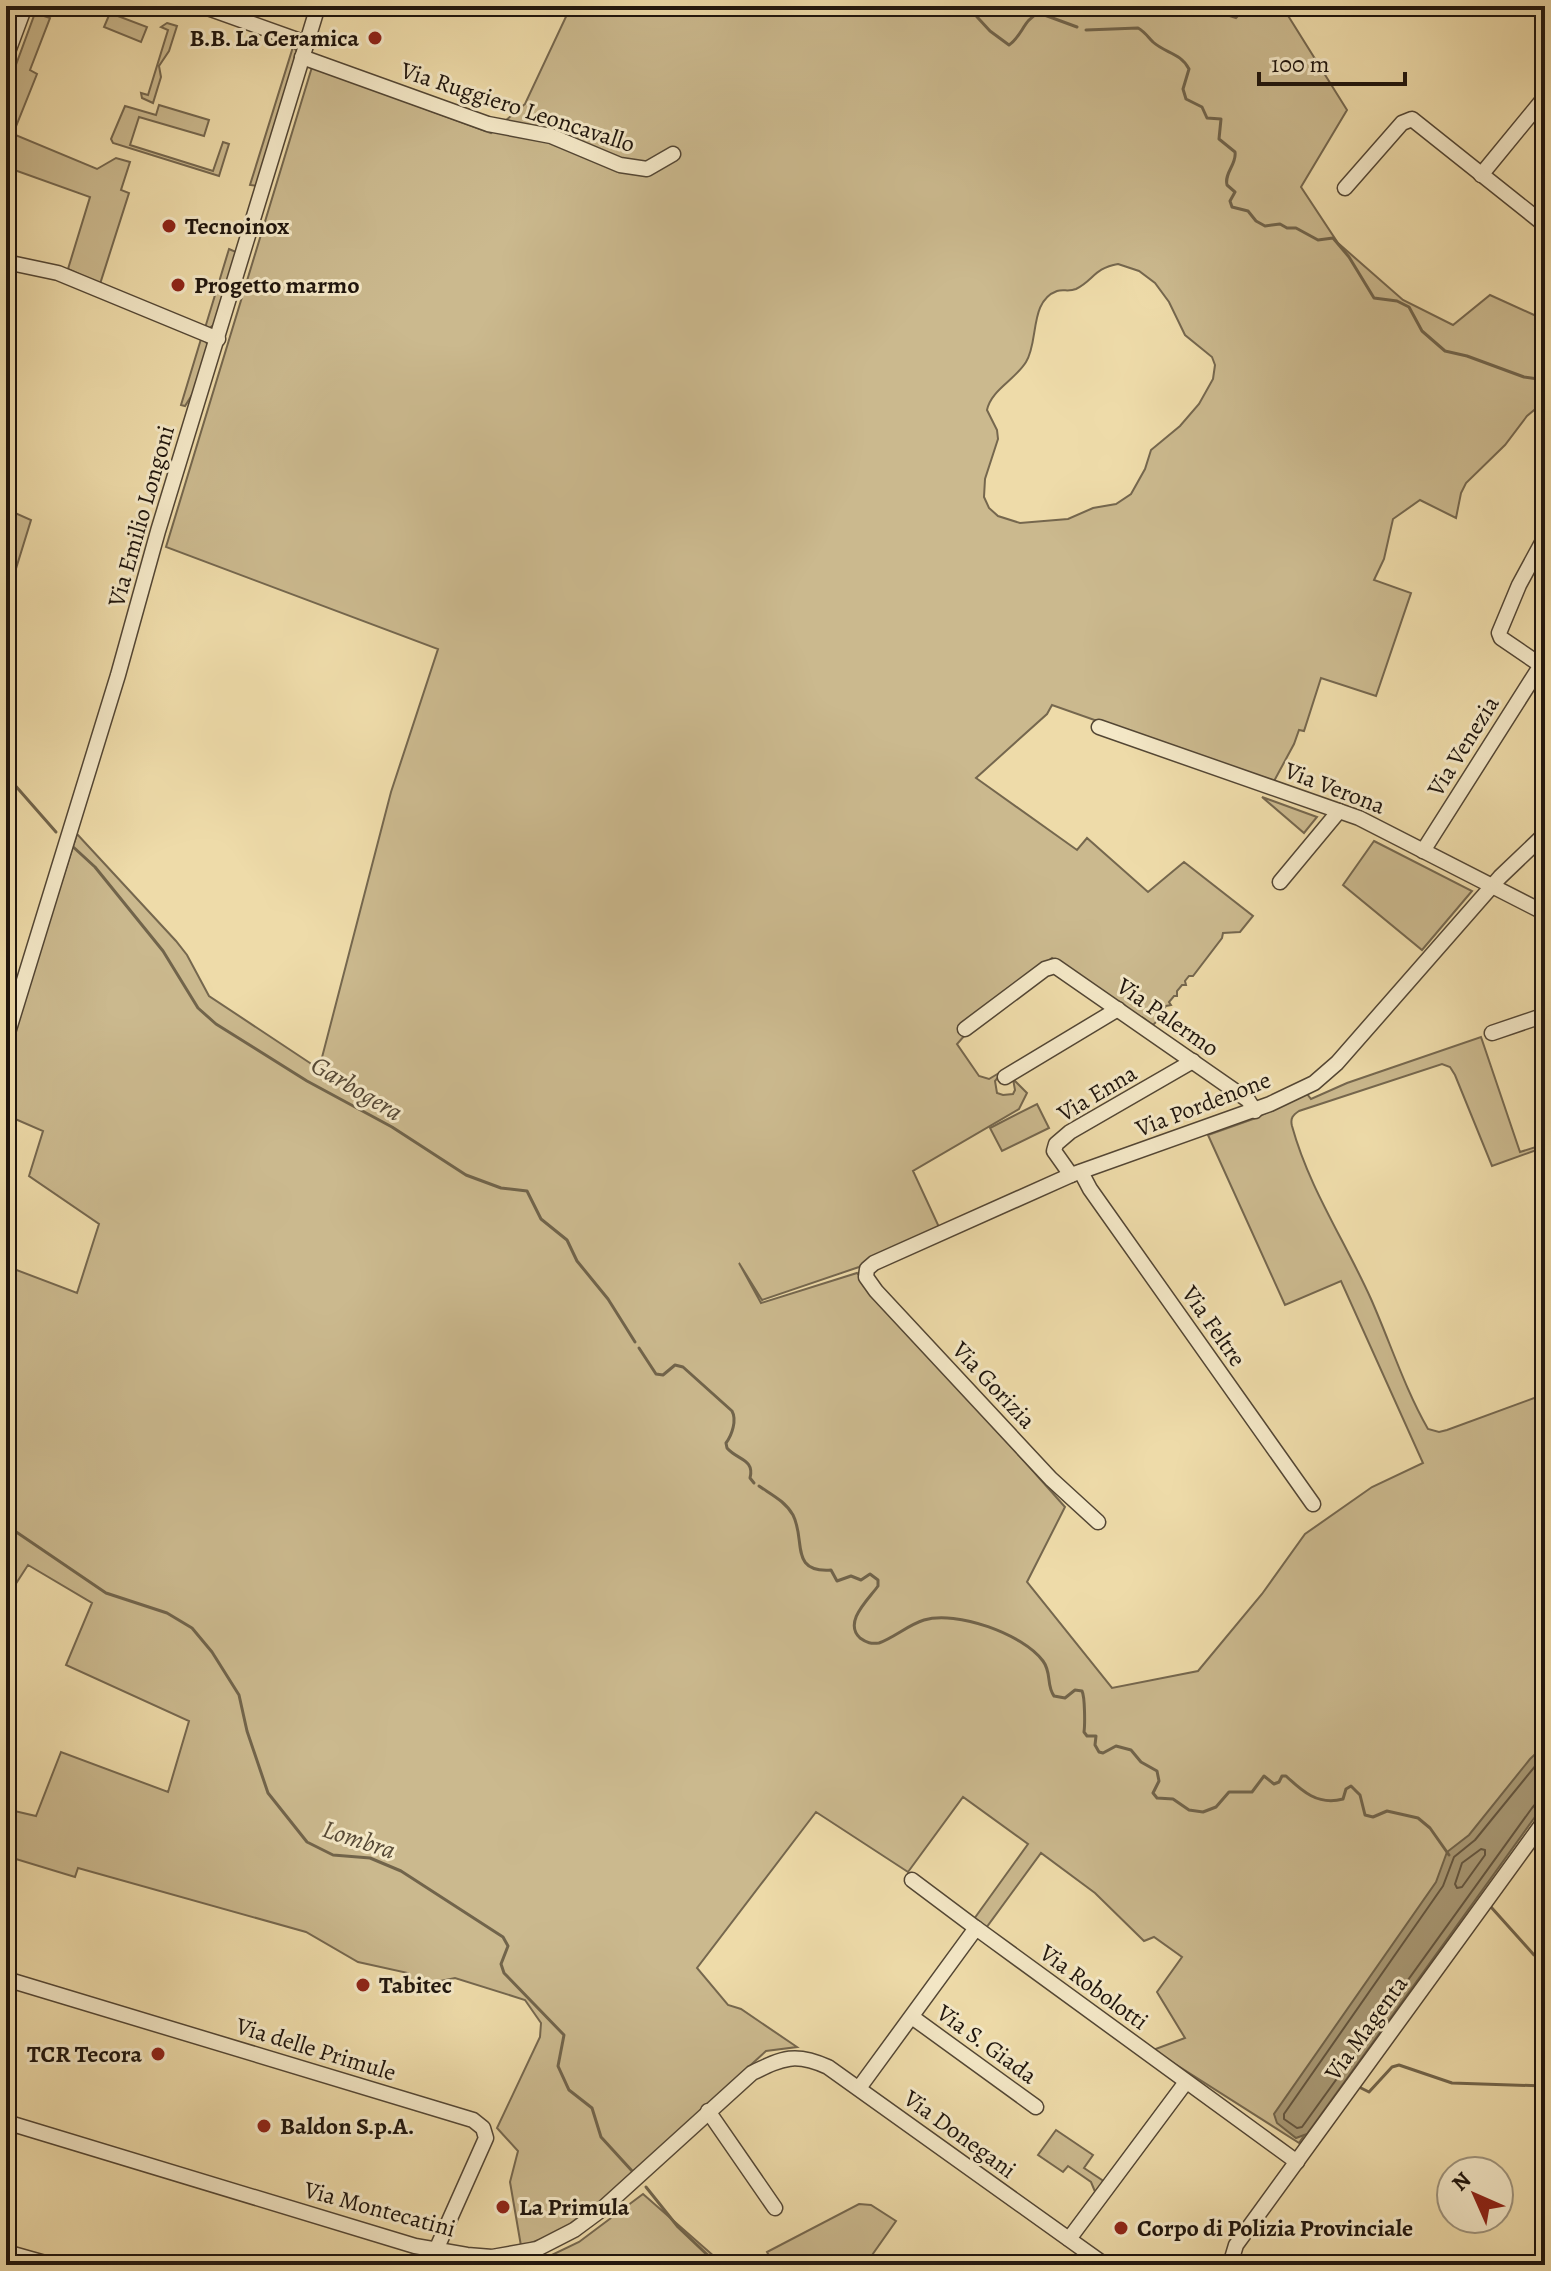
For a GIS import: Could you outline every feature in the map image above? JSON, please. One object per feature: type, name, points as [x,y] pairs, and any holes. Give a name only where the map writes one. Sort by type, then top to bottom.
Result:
[{"type":"street","points":[[6,57],[25,6]]},
{"type":"street","name":"Via Ruggiero Leoncavallo","points":[[202,6],[488,124],[551,136],[620,165],[647,169],[673,154]]},
{"type":"street","name":"Via Emilio Longoni","points":[[6,1039],[318,6]]},
{"type":"street","points":[[1481,175],[1545,97]]},
{"type":"street","points":[[1345,188],[1391,135],[1410,119],[1543,220]]},
{"type":"street","points":[[6,262],[69,277],[218,339]]},
{"type":"street","points":[[1543,666],[1501,638],[1499,631],[1545,537]]},
{"type":"street","name":"Via Venezia","points":[[1423,851],[1543,666]]},
{"type":"street","name":"Via Verona","points":[[1099,727],[1339,811],[1545,913]]},
{"type":"street","points":[[1280,882],[1339,811]]},
{"type":"street","name":"Via Pordenone","points":[[866,1272],[876,1262],[1076,1173],[1255,1111],[1314,1083],[1330,1069],[1493,886],[1545,834]]},
{"type":"street","name":"Via Palermo","points":[[965,1029],[1051,966],[1058,967],[1250,1101],[1255,1111]]},
{"type":"street","points":[[1005,1077],[1118,1009]]},
{"type":"street","points":[[1492,1033],[1545,1015]]},
{"type":"street","name":"Via Enna","points":[[1076,1173],[1054,1151],[1057,1143],[1070,1132],[1193,1061]]},
{"type":"street","name":"Via Feltre","points":[[1076,1173],[1313,1504]]},
{"type":"street","name":"Via Gorizia","points":[[866,1272],[867,1280],[876,1291],[1051,1479],[1098,1522]]},
{"type":"street","name":"Via Magenta","points":[[1230,2265],[1236,2245],[1545,1820]]},
{"type":"street","name":"Via Robolotti","points":[[912,1880],[1297,2162]]},
{"type":"street","points":[[859,2088],[976,1928]]},
{"type":"street","name":"Via delle Primule","points":[[6,1979],[473,2120],[483,2128],[486,2138],[436,2250]]},
{"type":"street","name":"Via S. Giada","points":[[912,2017],[1036,2107]]},
{"type":"street","name":"Via Donegani","points":[[782,2058],[807,2057],[828,2067],[1105,2265]]},
{"type":"street","name":"Via Montecatini","points":[[6,2122],[436,2250],[523,2259],[601,2210],[752,2073],[782,2058]]},
{"type":"street","points":[[1069,2239],[1186,2082]]},
{"type":"street","points":[[708,2111],[775,2208]]},
{"type":"street","points":[[6,2252],[52,2265]]},
{"type":"shaded area","points":[[571,6],[1215,6],[1220,13],[1236,18],[1247,6],[1282,6],[1347,110],[1301,187],[1338,243],[1403,300],[1453,325],[1490,295],[1545,320],[1545,401],[1527,416],[1505,445],[1466,483],[1456,518],[1420,500],[1393,519],[1384,559],[1374,580],[1411,593],[1376,696],[1321,678],[1304,731],[1299,730],[1273,783],[1052,705],[1047,714],[976,778],[1077,850],[1087,838],[1148,892],[1184,862],[1253,916],[1240,932],[1223,933],[1153,1025],[1052,958],[965,1025],[965,1035],[957,1044],[979,1076],[989,1079],[1004,1070],[995,1081],[997,1093],[1013,1094],[1013,1079],[1027,1093],[1019,1109],[913,1171],[939,1227],[859,1267],[762,1300],[739,1263],[761,1303],[857,1273],[1065,1507],[1027,1582],[1112,1688],[1198,1671],[1262,1594],[1305,1534],[1372,1487],[1423,1463],[1341,1281],[1285,1305],[1208,1135],[1253,1119],[1307,1094],[1311,1099],[1347,1083],[1481,1037],[1520,1152],[1545,1144],[1545,1147],[1492,1166],[1455,1075],[1450,1067],[1442,1064],[1299,1111],[1292,1117],[1291,1123],[1308,1171],[1361,1277],[1428,1429],[1439,1432],[1447,1430],[1545,1394],[1545,1780],[1299,2143],[1153,2050],[1185,2038],[1157,1992],[1182,1957],[1154,1937],[1144,1941],[1095,1893],[1041,1853],[986,1928],[974,1919],[1028,1844],[963,1797],[908,1872],[816,1812],[697,1968],[728,2005],[741,2009],[797,2047],[766,2051],[595,2207],[560,2230],[521,2246],[510,2182],[518,2151],[497,2128],[540,2037],[541,2023],[525,2000],[455,1978],[411,1987],[408,1973],[358,1962],[306,1932],[78,1868],[75,1877],[6,1856],[6,1809],[36,1816],[61,1752],[168,1792],[189,1721],[66,1665],[92,1603],[28,1565],[6,1599],[6,1266],[77,1293],[99,1224],[29,1176],[43,1131],[6,1115],[6,1062],[10,1043],[77,834],[176,941],[209,996],[319,1069],[391,792],[438,649],[166,547],[312,67],[491,133],[525,104]],"holes":[[[1118,264],[1139,271],[1155,283],[1169,302],[1185,335],[1212,357],[1215,365],[1213,379],[1199,404],[1180,426],[1151,450],[1145,469],[1131,494],[1116,504],[1093,508],[1068,519],[1020,523],[998,516],[989,508],[984,497],[985,479],[998,439],[987,410],[993,397],[1026,362],[1042,304],[1048,296],[1057,291],[1076,289],[1110,266]]]},
{"type":"shaded area","points":[[35,13],[50,18],[30,70],[37,74],[13,134],[97,169],[116,158],[130,162],[121,190],[129,193],[100,284],[68,269],[90,197],[6,167],[6,92]]},
{"type":"shaded area","points":[[110,13],[147,27],[141,42],[104,27]]},
{"type":"shaded area","points":[[167,23],[177,26],[169,51],[159,66],[161,77],[153,103],[142,98],[141,93],[148,95],[168,30],[161,27]]},
{"type":"shaded area","points":[[293,47],[297,51],[257,186],[250,185]]},
{"type":"shaded area","points":[[159,105],[209,120],[204,136],[139,117],[130,145],[213,171],[223,142],[229,144],[219,176],[113,143],[111,139],[125,106],[156,115]]},
{"type":"shaded area","points":[[229,249],[236,252],[215,324],[208,329],[205,328]]},
{"type":"shaded area","points":[[201,339],[206,341],[208,348],[195,390],[185,406],[181,405]]},
{"type":"shaded area","points":[[6,491],[15,513],[31,520],[6,601],[6,552],[12,529],[6,522]]},
{"type":"shaded area","points":[[1262,797],[1317,817],[1304,833]]},
{"type":"shaded area","points":[[1374,841],[1472,891],[1422,950],[1343,885]]},
{"type":"shaded area","points":[[1037,1104],[1049,1128],[1002,1151],[990,1128]]},
{"type":"shaded area","points":[[1056,2130],[1093,2155],[1084,2168],[1105,2182],[1096,2194],[1091,2182],[1068,2166],[1063,2172],[1038,2155]]},
{"type":"shaded area","points":[[643,2194],[724,2265],[531,2265],[579,2242]]},
{"type":"shaded area","points":[[859,2204],[871,2205],[896,2221],[865,2265],[774,2265],[767,2252]]},
{"type":"water","points":[[1545,1745],[1545,1803],[1307,2134],[1296,2138],[1277,2123],[1274,2114],[1436,1882],[1447,1852],[1469,1835],[1530,1759]]},
{"type":"waterway","points":[[967,6],[990,31],[1009,45],[1039,13],[1077,27]]},
{"type":"waterway","points":[[1086,30],[1138,28],[1186,64],[1189,69],[1183,89],[1186,99],[1202,107],[1207,118],[1221,119],[1219,139],[1235,152],[1227,181],[1235,192],[1230,201],[1232,207],[1248,211],[1265,226],[1280,224],[1296,228],[1318,240],[1333,238],[1349,257],[1374,298],[1397,301],[1409,307],[1422,331],[1445,351],[1524,377],[1545,380]]},
{"type":"waterway","name":"Garbogera","points":[[6,775],[56,832]]},
{"type":"waterway","name":"Garbogera","points":[[70,844],[95,867],[163,951],[198,1008],[216,1024],[307,1081],[392,1127],[466,1175],[501,1188],[527,1191],[541,1219],[567,1240],[577,1261],[608,1299],[635,1342]]},
{"type":"waterway","name":"Garbogera","points":[[639,1348],[656,1374],[663,1375],[675,1365],[683,1367],[732,1411],[734,1423],[727,1448],[748,1463],[754,1483]]},
{"type":"waterway","name":"Garbogera","points":[[759,1486],[790,1510],[797,1525],[801,1553],[809,1566],[831,1570],[837,1581],[851,1576],[861,1580],[870,1574],[878,1580],[878,1586],[856,1618],[855,1632],[860,1638],[869,1643],[879,1643],[918,1622],[953,1618],[988,1627],[1020,1642],[1043,1661],[1054,1696],[1065,1698],[1075,1690],[1082,1691],[1084,1732],[1087,1736],[1096,1736],[1095,1745],[1099,1752],[1116,1746],[1131,1750],[1141,1762],[1157,1771],[1159,1781],[1153,1793],[1157,1798],[1173,1799],[1189,1810],[1203,1812],[1216,1807],[1229,1792],[1252,1792],[1264,1776],[1274,1784],[1286,1776],[1304,1792],[1318,1799],[1334,1801],[1343,1799],[1346,1789],[1351,1786],[1360,1795],[1365,1815],[1373,1817],[1387,1811],[1418,1818],[1430,1828],[1449,1855]]},
{"type":"waterway","name":"Lombra","points":[[6,1525],[106,1593],[167,1613],[192,1628],[212,1652],[239,1695],[247,1731],[268,1793],[307,1842],[333,1855],[370,1858],[401,1871],[503,1937],[508,1946],[501,1964],[504,1973],[564,2035],[558,2066],[569,2090],[592,2108],[601,2137],[633,2172]]},
{"type":"waterway","name":"Garbogera","points":[[1491,1907],[1534,1955],[1545,1960]]},
{"type":"waterway","points":[[1357,2086],[1369,2092],[1392,2067],[1399,2065],[1452,2083],[1545,2086]]},
{"type":"waterway","name":"Lombra","points":[[646,2187],[678,2227],[718,2265]]},
{"type":"place","name":"B.B. La Ceramica","points":[[375,38]]},
{"type":"place","name":"Tecnoinox","points":[[169,226]]},
{"type":"place","name":"Progetto marmo","points":[[178,285]]},
{"type":"place","name":"Tabitec","points":[[363,1985]]},
{"type":"place","name":"TCR Tecora","points":[[158,2054]]},
{"type":"place","name":"Baldon S.p.A.","points":[[264,2126]]},
{"type":"place","name":"La Primula","points":[[503,2207]]},
{"type":"place","name":"Corpo di Polizia Provinciale","points":[[1121,2228]]}]
